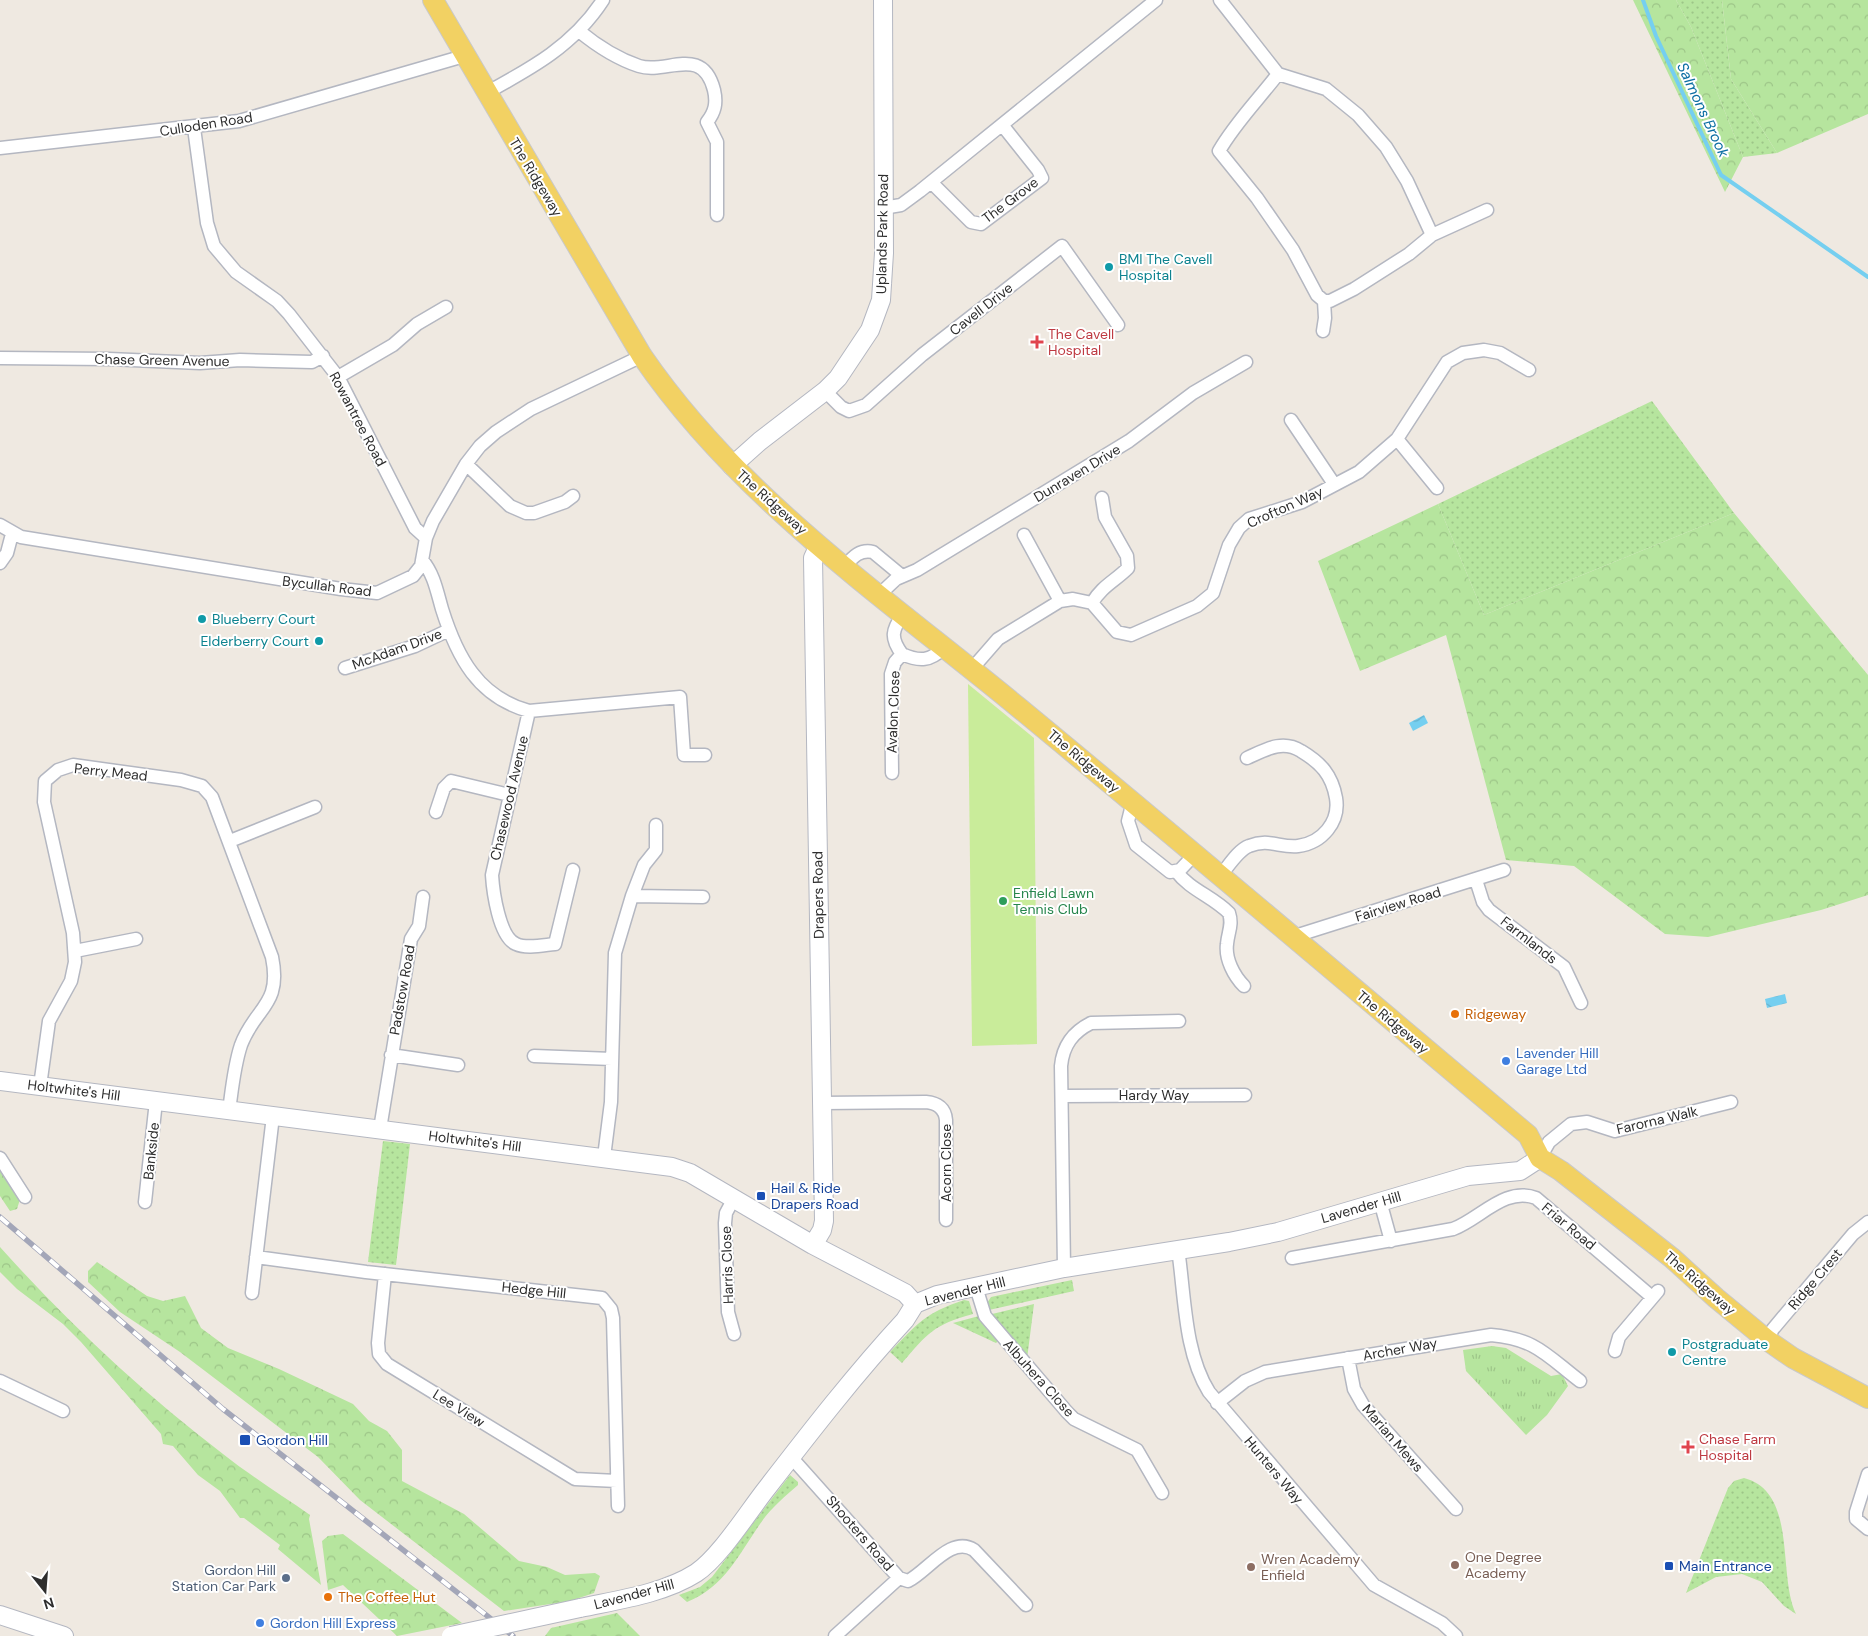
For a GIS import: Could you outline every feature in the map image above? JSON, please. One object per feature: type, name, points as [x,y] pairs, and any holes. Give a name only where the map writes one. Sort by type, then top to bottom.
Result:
[{"type":"main road","name":"The Ridgeway","points":[[433,0],[464,56],[642,356],[669,396],[732,466],[820,545],[1132,801],[1528,1135],[1540,1158],[1568,1176],[1672,1258],[1766,1340],[1793,1358],[1868,1398]]},
{"type":"street","points":[[486,93],[551,56],[579,31],[603,0]]},
{"type":"street","name":"Uplands Park Road","points":[[732,466],[760,441],[825,391],[855,356],[870,330],[881,300],[883,0]]},
{"type":"street","points":[[883,208],[901,204],[931,182],[1003,126],[1156,0]]},
{"type":"street","points":[[1220,0],[1278,74],[1326,89],[1358,115],[1386,147],[1407,181],[1432,235]]},
{"type":"street","points":[[579,31],[601,46],[639,66],[657,68],[676,63],[687,63],[696,66],[709,78],[716,106],[707,122],[717,142],[717,215]]},
{"type":"street","name":"Culloden Road","points":[[0,148],[194,128],[239,121],[464,56]]},
{"type":"street","points":[[1278,74],[1251,110],[1232,128],[1213,152],[1262,204],[1293,250],[1317,296],[1324,301],[1330,301],[1354,289],[1409,254],[1432,235],[1487,210]]},
{"type":"street","name":"The Grove","points":[[931,182],[971,222],[981,224],[1042,178],[1038,170],[1003,126]]},
{"type":"street","name":"Rowantree Road","points":[[194,128],[207,223],[214,246],[236,272],[277,302],[323,356],[338,377],[415,528],[426,538]]},
{"type":"street","name":"Cavell Drive","points":[[825,391],[841,407],[849,411],[866,405],[922,355],[1062,246],[1118,325]]},
{"type":"street","points":[[1323,331],[1325,318],[1324,301]]},
{"type":"street","points":[[338,377],[393,345],[417,324],[446,307]]},
{"type":"street","name":"Crofton Way","points":[[1092,603],[1117,632],[1131,635],[1197,606],[1213,593],[1229,545],[1239,528],[1249,519],[1302,502],[1359,472],[1397,439],[1447,362],[1463,353],[1484,350],[1500,353],[1529,370]]},
{"type":"street","name":"Chase Green Avenue","points":[[0,358],[109,359],[200,363],[240,360],[312,362],[323,356]]},
{"type":"street","name":"Bycullah Road","points":[[0,525],[12,534],[249,575],[369,593],[383,591],[413,576],[421,566],[426,538],[466,464],[480,446],[514,419],[642,356]]},
{"type":"street","name":"Dunraven Drive","points":[[880,594],[888,585],[902,576],[917,570],[1129,441],[1193,393],[1246,362]]},
{"type":"street","name":"Crofton Way","points":[[1290,420],[1334,484]]},
{"type":"street","points":[[1397,439],[1437,488]]},
{"type":"street","points":[[466,464],[510,506],[526,513],[565,502],[573,496]]},
{"type":"street","points":[[971,670],[998,639],[1060,601],[1073,599],[1092,603],[1104,586],[1120,576],[1128,568],[1127,556],[1105,517],[1102,498]]},
{"type":"street","points":[[0,563],[7,553],[12,534]]},
{"type":"street","points":[[1024,535],[1060,601]]},
{"type":"street","name":"Drapers Road","points":[[813,1245],[822,1230],[824,1220],[813,558],[820,545]]},
{"type":"street","points":[[845,566],[854,556],[867,551],[873,552],[902,576]]},
{"type":"street","points":[[422,560],[431,571],[449,630],[460,658],[498,698],[513,706],[529,711],[680,697],[684,755],[705,755]]},
{"type":"street","name":"Avalon Close","points":[[903,614],[893,629],[892,636],[902,654],[918,660],[925,660],[932,658],[944,648]]},
{"type":"street","name":"McAdam Drive","points":[[345,668],[415,646],[449,630]]},
{"type":"street","name":"Avalon Close","points":[[892,773],[891,674],[895,662],[902,654]]},
{"type":"street","name":"Chasewood Avenue","points":[[529,711],[492,875],[493,888],[504,931],[510,940],[521,946],[555,944],[573,870]]},
{"type":"street","points":[[1220,876],[1247,846],[1266,841],[1285,846],[1299,846],[1315,841],[1327,832],[1336,818],[1337,804],[1333,783],[1326,770],[1312,758],[1295,747],[1281,744],[1247,758]]},
{"type":"street","name":"Perry Mead","points":[[40,1086],[49,1021],[71,981],[75,951],[73,933],[44,802],[45,781],[58,770],[73,765],[181,780],[202,786],[212,797],[272,957],[275,971],[275,983],[269,1002],[246,1033],[240,1047],[229,1111]]},
{"type":"street","points":[[436,812],[444,788],[450,781],[509,795]]},
{"type":"street","points":[[1132,801],[1128,821],[1136,845],[1165,870],[1180,870],[1194,855]]},
{"type":"street","points":[[230,841],[314,807]]},
{"type":"street","points":[[604,1157],[610,1102],[615,953],[632,896],[644,865],[656,850],[656,825]]},
{"type":"street","name":"Fairview Road","points":[[1292,937],[1504,870]]},
{"type":"street","points":[[1176,871],[1187,885],[1196,888],[1229,913],[1231,931],[1226,944],[1230,964],[1236,978],[1244,986]]},
{"type":"street","name":"Farmlands","points":[[1476,880],[1483,902],[1489,910],[1564,967],[1581,1003]]},
{"type":"street","points":[[632,896],[703,897]]},
{"type":"street","name":"Padstow Road","points":[[380,1129],[411,939],[419,926],[423,897]]},
{"type":"street","points":[[75,951],[136,939]]},
{"type":"street","points":[[1064,1268],[1062,1056],[1066,1045],[1081,1028],[1102,1022],[1179,1021]]},
{"type":"street","name":"Padstow Road","points":[[391,1056],[458,1065]]},
{"type":"street","points":[[534,1056],[612,1059]]},
{"type":"street","name":"Holtwhite's Hill","points":[[0,1081],[672,1167],[690,1173],[813,1245],[905,1293],[915,1304]]},
{"type":"street","name":"Hardy Way","points":[[1062,1096],[1245,1094]]},
{"type":"street","name":"Bankside","points":[[145,1202],[156,1101]]},
{"type":"street","name":"Acorn Close","points":[[822,1103],[933,1102],[942,1108],[946,1120],[946,1220]]},
{"type":"street","name":"Farorna Walk","points":[[1540,1158],[1549,1142],[1561,1130],[1571,1124],[1587,1122],[1615,1131],[1731,1102]]},
{"type":"street","points":[[252,1293],[273,1116]]},
{"type":"street","points":[[0,1158],[25,1197]]},
{"type":"street","name":"Lavender Hill","points":[[451,1636],[650,1591],[685,1579],[698,1572],[717,1553],[791,1457],[905,1320],[915,1304],[937,1296],[1064,1268],[1278,1232],[1468,1176],[1520,1170],[1540,1158]]},
{"type":"street","name":"Friar Road","points":[[1292,1258],[1453,1229],[1465,1224],[1510,1196],[1526,1194],[1536,1198],[1655,1294],[1619,1337],[1615,1351]]},
{"type":"street","name":"Harris Close","points":[[734,1198],[726,1213],[725,1223],[728,1312],[734,1334]]},
{"type":"street","points":[[1380,1201],[1391,1241]]},
{"type":"street","name":"Ridge Crest","points":[[1766,1340],[1773,1328],[1853,1234],[1868,1222]]},
{"type":"street","name":"Hunters Way","points":[[1178,1249],[1197,1368],[1201,1380],[1217,1404],[1374,1586],[1442,1624],[1456,1636]]},
{"type":"street","name":"Hedge Hill","points":[[256,1257],[385,1274],[602,1298],[607,1302],[613,1318],[618,1506]]},
{"type":"street","name":"Lee View","points":[[385,1274],[378,1343],[379,1354],[387,1364],[574,1479],[617,1481]]},
{"type":"street","name":"Albuhera Close","points":[[976,1287],[985,1316],[1067,1412],[1074,1419],[1136,1450],[1162,1494]]},
{"type":"street","name":"Archer Way","points":[[1217,1404],[1246,1381],[1260,1374],[1491,1335],[1508,1336],[1535,1345],[1580,1380]]},
{"type":"street","name":"Marian Mews","points":[[1348,1358],[1354,1389],[1363,1406],[1456,1509]]},
{"type":"street","points":[[0,1380],[62,1411]]},
{"type":"street","name":"Shooters Road","points":[[791,1457],[899,1578],[908,1581],[923,1572],[949,1550],[964,1546],[974,1550],[1026,1605]]},
{"type":"street","points":[[1868,1474],[1865,1492],[1856,1519],[1868,1529]]},
{"type":"street","points":[[834,1636],[899,1578]]},
{"type":"street","points":[[0,1615],[64,1636]]},
{"type":"green space","points":[[1633,0],[1676,0],[1691,27],[1743,157],[1725,192]]},
{"type":"green space","points":[[1676,0],[1722,0],[1731,79],[1777,153],[1743,157],[1691,27]]},
{"type":"green space","points":[[1722,0],[1868,0],[1868,114],[1777,153],[1731,79]]},
{"type":"green space","points":[[1652,401],[1734,513],[1484,615],[1438,504]]},
{"type":"green space","points":[[1438,504],[1484,615],[1734,513],[1868,675],[1868,895],[1821,910],[1708,937],[1665,934],[1574,866],[1506,860],[1446,635],[1360,671],[1318,561]]},
{"type":"green space","name":"Enfield Lawn Tennis Club","points":[[968,684],[1034,738],[1037,1044],[972,1046]]},
{"type":"green space","points":[[383,1141],[410,1144],[396,1265],[368,1262]]},
{"type":"green space","points":[[0,1161],[21,1196],[17,1209],[10,1211],[0,1196]]},
{"type":"green space","points":[[0,1247],[79,1329],[135,1381],[193,1431],[255,1478],[310,1515],[309,1519],[321,1585],[278,1549],[280,1545],[244,1518],[240,1518],[220,1491],[198,1475],[173,1446],[163,1444],[161,1434],[81,1342],[63,1324],[17,1289],[0,1272]]},
{"type":"green space","points":[[97,1262],[147,1296],[163,1301],[185,1296],[201,1328],[228,1348],[279,1369],[353,1404],[369,1421],[387,1431],[402,1450],[402,1481],[464,1514],[519,1561],[547,1567],[565,1575],[595,1573],[600,1576],[594,1593],[570,1601],[504,1611],[360,1500],[318,1457],[180,1352],[120,1312],[88,1282],[88,1271]]},
{"type":"green space","points":[[1072,1280],[1074,1291],[989,1310],[987,1303],[991,1297]]},
{"type":"green space","points":[[964,1300],[969,1301],[973,1314],[949,1322],[932,1331],[902,1363],[890,1352],[923,1320],[940,1310]]},
{"type":"green space","points":[[1034,1304],[1027,1359],[988,1315]]},
{"type":"green space","points":[[979,1316],[999,1340],[996,1343],[953,1323]]},
{"type":"green space","points":[[1492,1346],[1506,1348],[1551,1376],[1562,1374],[1568,1386],[1547,1415],[1526,1435],[1466,1371],[1463,1350]]},
{"type":"green space","points":[[790,1475],[798,1482],[798,1485],[768,1513],[721,1579],[700,1596],[687,1602],[679,1595],[700,1587],[712,1577]]},
{"type":"green space","points":[[1744,1478],[1761,1486],[1772,1500],[1779,1517],[1787,1578],[1796,1614],[1784,1606],[1762,1582],[1742,1574],[1716,1577],[1686,1593],[1728,1488],[1734,1481]]},
{"type":"green space","points":[[343,1534],[462,1623],[397,1636],[343,1585],[328,1590],[322,1541],[328,1536]]},
{"type":"green space","points":[[617,1613],[640,1636],[545,1636],[551,1628]]},
{"type":"water","points":[[1424,715],[1428,723],[1413,731],[1409,723]]},
{"type":"water","points":[[1785,994],[1787,1003],[1767,1008],[1765,999]]},
{"type":"waterway","name":"Salmons Brook","points":[[1643,0],[1656,36],[1721,175],[1868,277]]},
{"type":"railway","points":[[0,1217],[223,1409],[513,1636]]},
{"type":"place","name":"BMI The Cavell Hospital","points":[[1109,267]]},
{"type":"place","name":"The Cavell Hospital","points":[[1037,342]]},
{"type":"place","name":"Blueberry Court","points":[[202,619]]},
{"type":"place","name":"Elderberry Court","points":[[319,641]]},
{"type":"place","name":"Enfield Lawn Tennis Club","points":[[1003,901]]},
{"type":"place","name":"Ridgeway","points":[[1455,1014]]},
{"type":"place","name":"Lavender Hill Garage Ltd","points":[[1506,1061]]},
{"type":"place","name":"Hail & Ride Drapers Road","points":[[761,1196]]},
{"type":"place","name":"Postgraduate Centre","points":[[1672,1352]]},
{"type":"place","name":"Gordon Hill","points":[[245,1440]]},
{"type":"place","name":"Chase Farm Hospital","points":[[1688,1447]]},
{"type":"place","name":"One Degree Academy","points":[[1455,1565]]},
{"type":"place","name":"Main Entrance","points":[[1669,1566]]},
{"type":"place","name":"Wren Academy Enfield","points":[[1251,1567]]},
{"type":"place","name":"Gordon Hill Station Car Park","points":[[286,1578]]},
{"type":"place","name":"The Coffee Hut","points":[[328,1597]]},
{"type":"place","name":"Gordon Hill Express","points":[[260,1623]]}]
